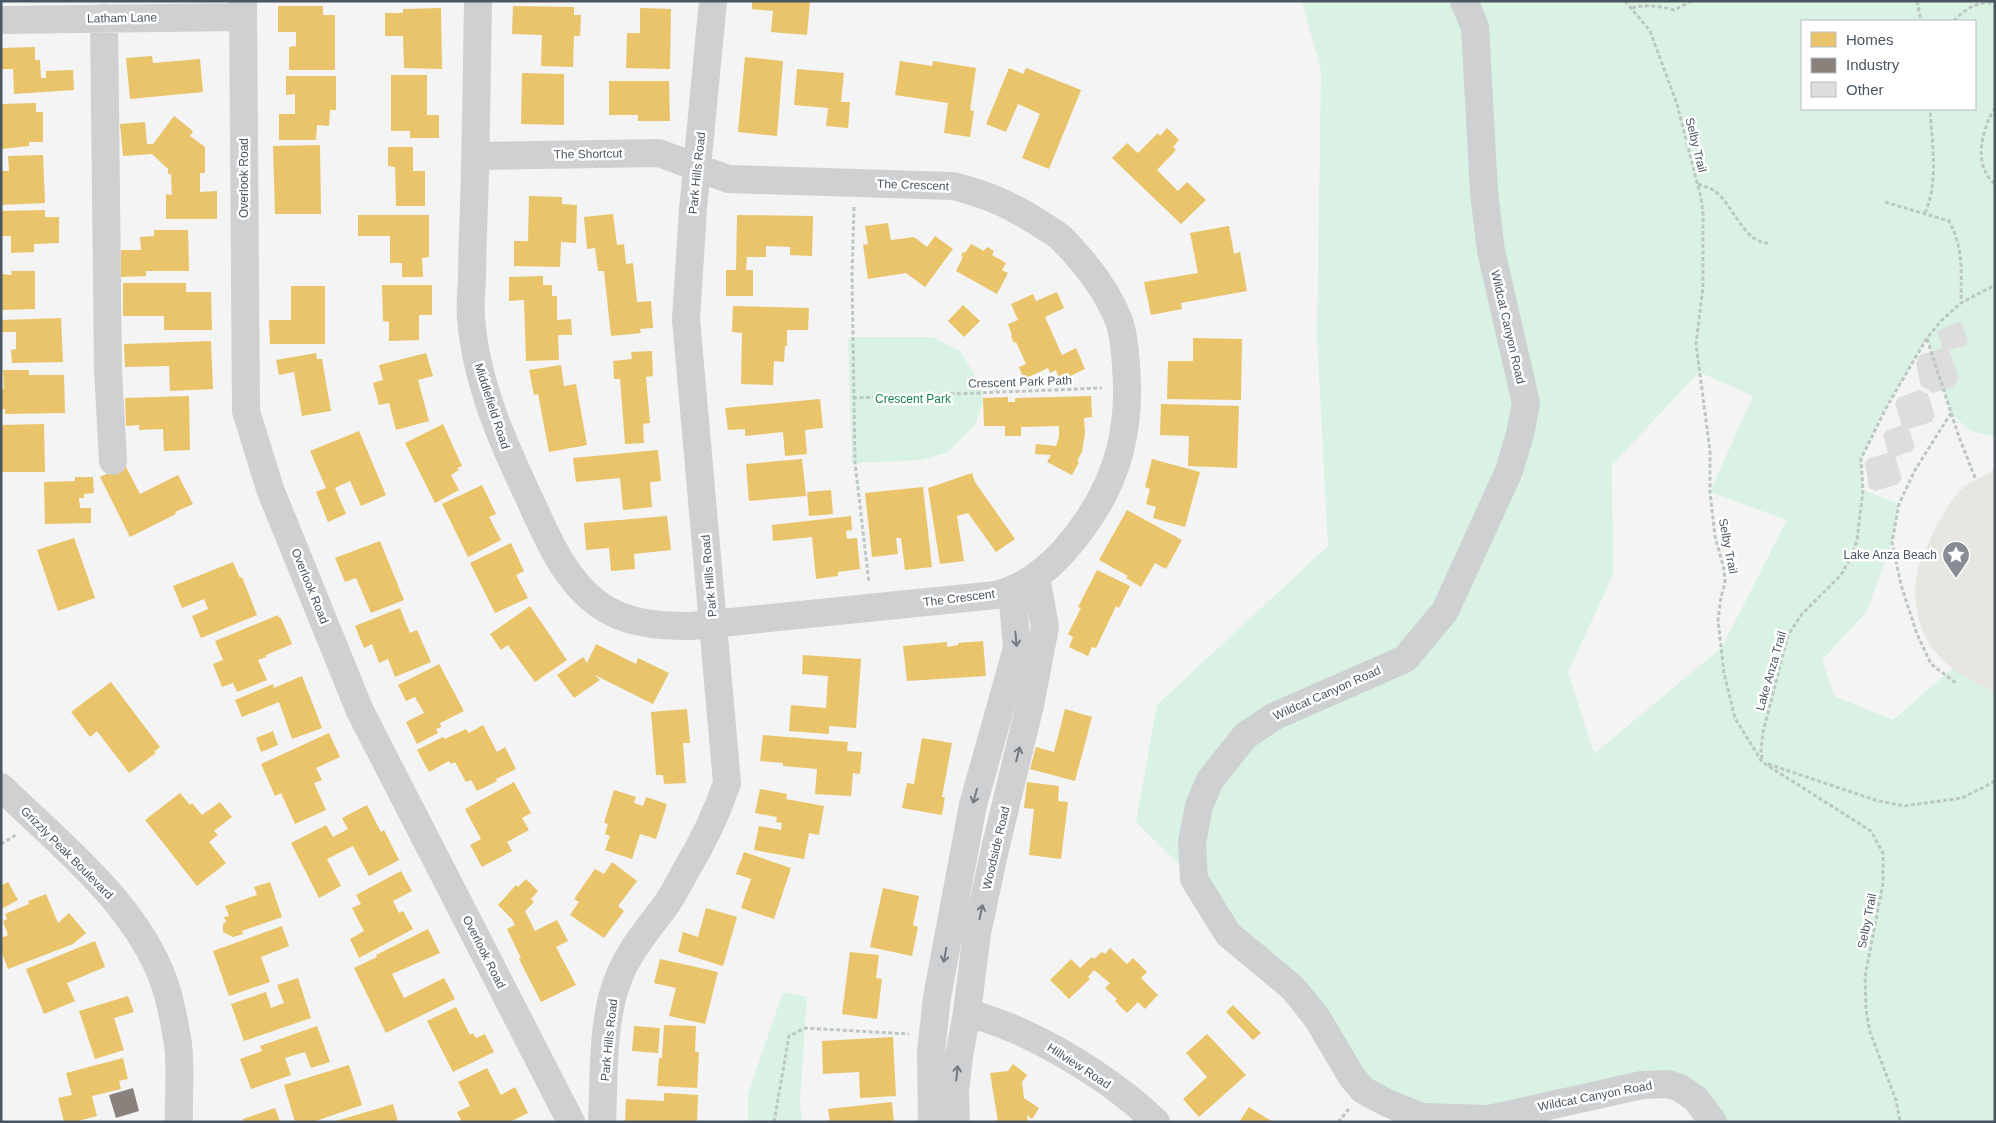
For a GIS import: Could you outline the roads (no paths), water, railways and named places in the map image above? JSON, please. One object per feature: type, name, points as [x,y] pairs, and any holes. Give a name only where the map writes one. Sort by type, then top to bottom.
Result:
[{"type":"street","name":"Middlefield Road","points":[[478,1],[476,156],[470,317],[475,352],[484,388],[505,447],[550,543],[578,585],[598,604],[620,616],[660,626],[714,624]]},
{"type":"street","name":"Park Hills Road","points":[[602,1122],[606,1042],[611,1002],[617,982],[626,962],[667,904],[704,840],[718,812],[727,783],[686,319],[693,209],[712,1]]},
{"type":"street","name":"Wildcat Canyon Road","points":[[1464,1],[1476,27],[1484,192],[1491,251],[1526,403],[1520,434],[1509,471],[1445,611],[1405,659],[1275,716],[1245,736],[1210,780],[1199,806],[1192,842],[1194,879],[1228,934],[1293,988],[1317,1018],[1352,1077],[1363,1090],[1387,1103],[1422,1117],[1489,1119],[1642,1085],[1668,1084],[1680,1088],[1696,1099],[1714,1122]]},
{"type":"street","name":"Latham Lane","points":[[1,20],[104,18],[243,9]]},
{"type":"street","name":"Overlook Road","points":[[243,9],[246,411],[270,488],[360,711],[571,1122]]},
{"type":"street","points":[[104,18],[108,370],[113,460]]},
{"type":"street","name":"The Shortcut","points":[[476,156],[659,153],[698,168]]},
{"type":"street","name":"The Crescent","points":[[698,168],[728,179],[953,186],[985,195],[1017,209],[1060,237],[1103,286],[1120,323],[1128,386],[1125,433],[1116,467],[1097,508],[1068,548],[1036,577],[1012,591],[996,595],[714,624]]},
{"type":"street","name":"Woodside Road","points":[[956,1122],[955,1092],[979,923],[994,849],[1030,705],[1045,628],[1036,577]]},
{"type":"street","points":[[932,1122],[931,1052],[937,996],[973,805],[1017,648],[1012,591]]},
{"type":"street","name":"Grizzly Peak Boulevard","points":[[1,787],[102,886],[133,924],[150,952],[164,982],[178,1040],[179,1122]]},
{"type":"street","name":"Hillview Road","points":[[967,1012],[1024,1033],[1064,1054],[1139,1105],[1156,1122]]},
{"type":"place","name":"Lake Anza Beach","points":[[1956,579]]},
{"type":"park label","name":"Crescent Park","points":[[913,399]]}]
